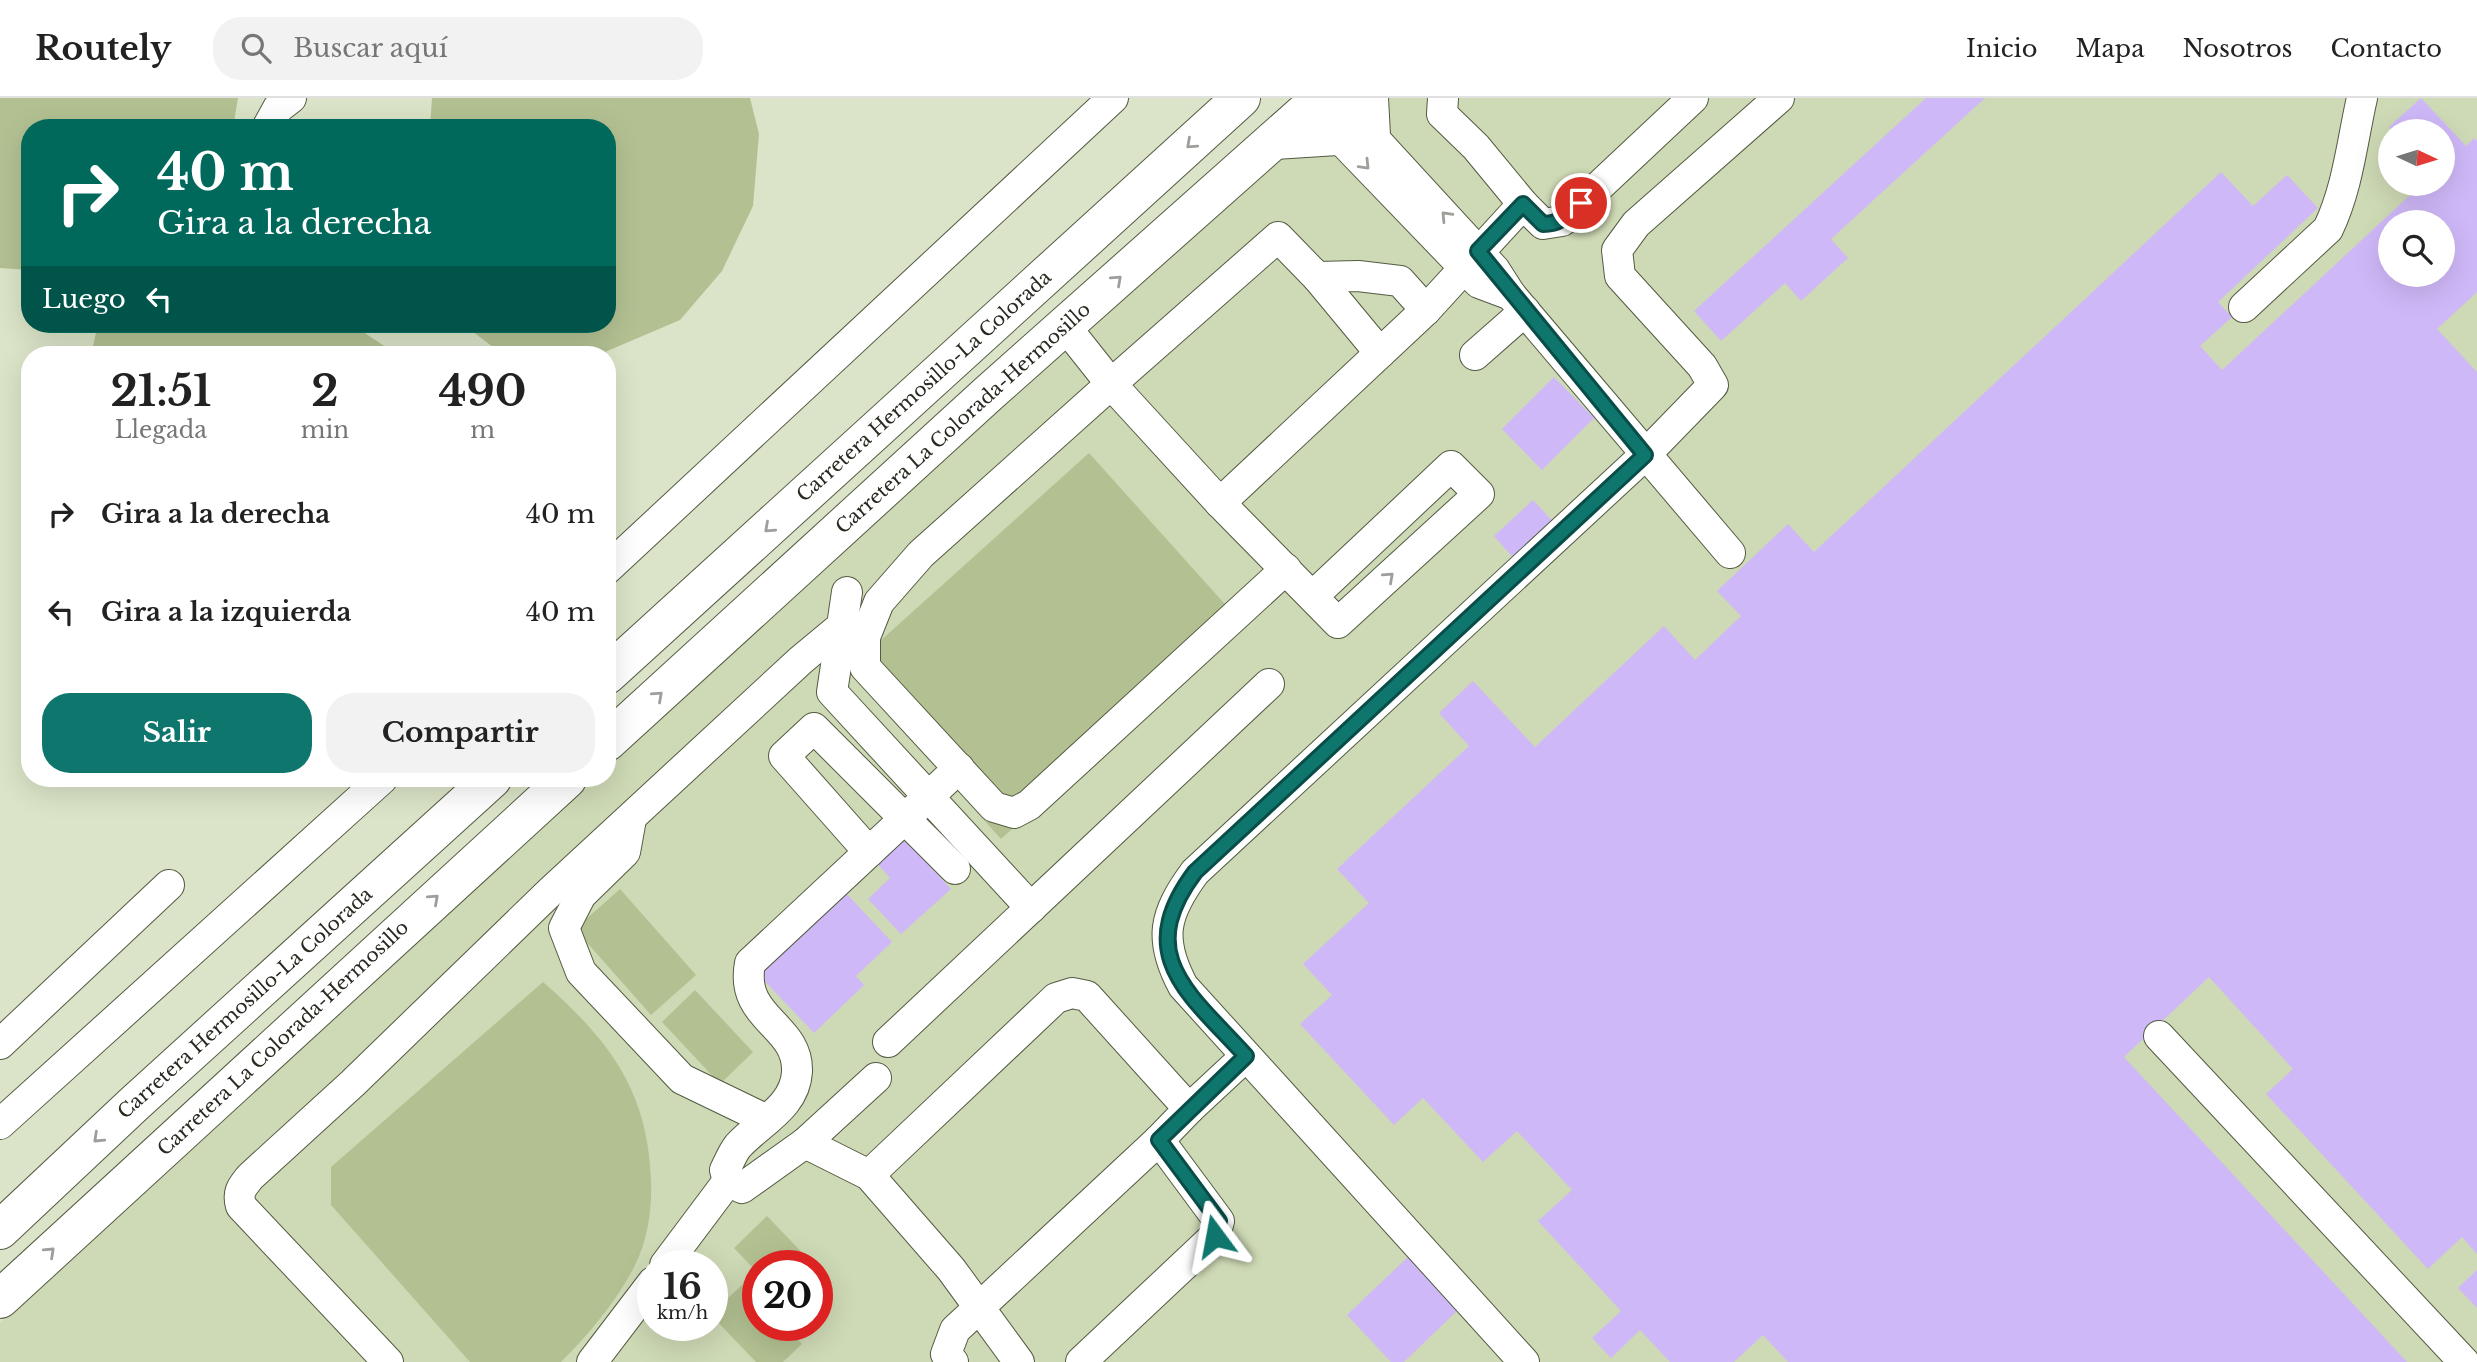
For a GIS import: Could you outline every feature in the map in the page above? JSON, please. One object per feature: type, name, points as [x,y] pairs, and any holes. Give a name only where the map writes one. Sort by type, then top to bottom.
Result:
[{"type":"highway","name":"Carretera Hermosillo-La Colorada","points":[[616,667],[1241,98]]},
{"type":"highway","name":"Carretera La Colorada-Hermosillo","points":[[616,734],[1317,101]]},
{"type":"highway","points":[[1274,140],[1359,123]]},
{"type":"highway","name":"Carretera Hermosillo-La Colorada","points":[[0,1230],[134,1104],[483,787]]},
{"type":"highway","name":"Carretera La Colorada-Hermosillo","points":[[0,1299],[557,787]]},
{"type":"lane","points":[[272,119],[278,108],[291,98]]},
{"type":"lane","points":[[616,561],[1113,98]]},
{"type":"lane","points":[[1443,98],[1442,114],[1476,147],[1543,224],[1562,221],[1693,98]]},
{"type":"lane","points":[[1524,1362],[1183,986],[1170,961],[1166,940],[1171,914],[1181,891],[1195,872],[1645,455],[1713,384],[1702,366],[1620,276],[1617,250],[1636,223],[1779,98]]},
{"type":"lane","points":[[2244,307],[2329,229],[2337,211],[2357,136],[2362,98]]},
{"type":"lane","points":[[1317,101],[1359,123],[1471,259],[1518,303],[1730,553]]},
{"type":"lane","points":[[1220,503],[1426,310],[1523,204]]},
{"type":"lane","points":[[1286,569],[1029,805],[1014,813],[994,807],[865,667],[865,637],[880,602],[921,554],[1278,237],[1317,277],[1380,353]]},
{"type":"lane","points":[[1317,277],[1358,276],[1400,281],[1426,310]]},
{"type":"lane","points":[[1475,355],[1518,303]]},
{"type":"lane","points":[[1065,326],[1111,384],[1220,503],[1338,623],[1479,494],[1451,466],[1312,596]]},
{"type":"lane","points":[[847,592],[832,692],[1031,908]]},
{"type":"lane","points":[[388,1362],[241,1206],[238,1196],[240,1190],[250,1177],[353,1083],[550,892],[801,660],[842,626]]},
{"type":"lane","points":[[888,1042],[1269,684]]},
{"type":"lane","points":[[869,852],[784,756],[814,728],[903,820],[955,869]]},
{"type":"lane","points":[[876,1078],[805,1143],[741,1188],[728,1181],[725,1170],[737,1148],[788,1101],[796,1082],[797,1060],[793,1048],[755,1005],[747,978],[750,963],[959,768]]},
{"type":"lane","points":[[0,1124],[373,787]]},
{"type":"lane","points":[[631,819],[625,852],[581,895],[564,928],[581,972],[682,1079],[767,1120]]},
{"type":"lane","points":[[0,1044],[169,885]]},
{"type":"lane","points":[[869,1175],[1056,999],[1072,993],[1087,996],[1189,1109]]},
{"type":"lane","points":[[2159,1036],[2465,1362]]},
{"type":"lane","points":[[953,1362],[946,1354],[955,1330],[1246,1056]]},
{"type":"lane","points":[[1081,1362],[1215,1236],[1219,1221],[1159,1140]]},
{"type":"lane","points":[[805,1143],[869,1175],[906,1214],[980,1307],[1019,1362]]},
{"type":"lane","points":[[676,1250],[728,1181]]},
{"type":"lane","points":[[592,1362],[637,1303]]},
{"type":"shaded area","points":[[0,98],[238,98],[234,119],[21,119],[21,269],[0,268]]},
{"type":"shaded area","points":[[432,98],[750,98],[759,134],[753,206],[722,271],[680,320],[616,347],[491,346],[475,333],[616,333],[616,119],[431,119]]},
{"type":"shaded area","points":[[1321,98],[2477,98],[2477,1362],[0,1362],[0,1323],[578,787],[616,787],[616,752]]},
{"type":"shaded area","points":[[96,333],[365,333],[384,346],[93,346]]},
{"type":"shaded area","points":[[1089,453],[1241,622],[1001,839],[849,669]]},
{"type":"shaded area","points":[[620,889],[696,975],[651,1015],[575,929]]},
{"type":"shaded area","points":[[543,982],[605,1046],[633,1093],[648,1149],[650,1213],[643,1245],[641,1250],[637,1250],[637,1259],[628,1278],[592,1328],[561,1362],[470,1362],[331,1205],[331,1167]]},
{"type":"shaded area","points":[[695,990],[753,1052],[720,1084],[662,1022]]},
{"type":"shaded area","points":[[767,1216],[800,1250],[742,1250],[742,1256],[734,1248]]},
{"type":"shaded area","points":[[742,1285],[742,1341],[799,1341],[802,1344],[783,1362],[756,1362],[728,1333],[728,1298]]},
{"type":"building","points":[[1926,98],[1985,98],[1831,239],[1848,258],[1801,301],[1785,283],[1721,341],[1694,311]]},
{"type":"building","points":[[2421,98],[2441,119],[2398,119]]},
{"type":"building","points":[[2455,134],[2466,146],[2474,138],[2477,141],[2477,292],[2437,329],[2477,372],[2477,1254],[2462,1237],[2428,1269],[2266,1094],[2293,1069],[2209,977],[2124,1057],[2407,1362],[1788,1362],[1763,1335],[1734,1362],[1670,1362],[1640,1330],[1611,1358],[1592,1338],[1621,1311],[1538,1221],[1572,1190],[1517,1131],[1483,1162],[1423,1098],[1394,1125],[1300,1024],[1332,995],[1303,964],[1369,903],[1337,869],[1469,746],[1439,713],[1473,681],[1535,747],[1664,626],[1695,660],[1741,616],[1717,591],[1788,524],[1814,552],[2221,172],[2253,206],[2287,175],[2318,208],[2218,302],[2232,317],[2200,346],[2222,370],[2378,225],[2378,287],[2455,287],[2455,210],[2394,210],[2409,196],[2455,196]]},
{"type":"building","points":[[1554,377],[1594,418],[1542,470],[1502,429]]},
{"type":"building","points":[[1533,500],[1557,526],[1517,562],[1494,536]]},
{"type":"building","points":[[903,837],[951,889],[901,934],[868,899],[890,878],[876,862]]},
{"type":"building","points":[[843,890],[892,942],[856,976],[864,985],[814,1033],[757,973]]},
{"type":"building","points":[[1410,1255],[1460,1308],[1404,1362],[1391,1362],[1347,1315]]},
{"type":"building","points":[[2477,1270],[2477,1308],[2458,1288]]},
{"type":"route","points":[[1215,1236],[1219,1221],[1159,1140],[1246,1056],[1183,986],[1170,961],[1166,940],[1171,914],[1181,891],[1195,872],[1645,455],[1511,295],[1495,270],[1478,251],[1523,204],[1543,224],[1553,224],[1562,221],[1581,203]]}]
